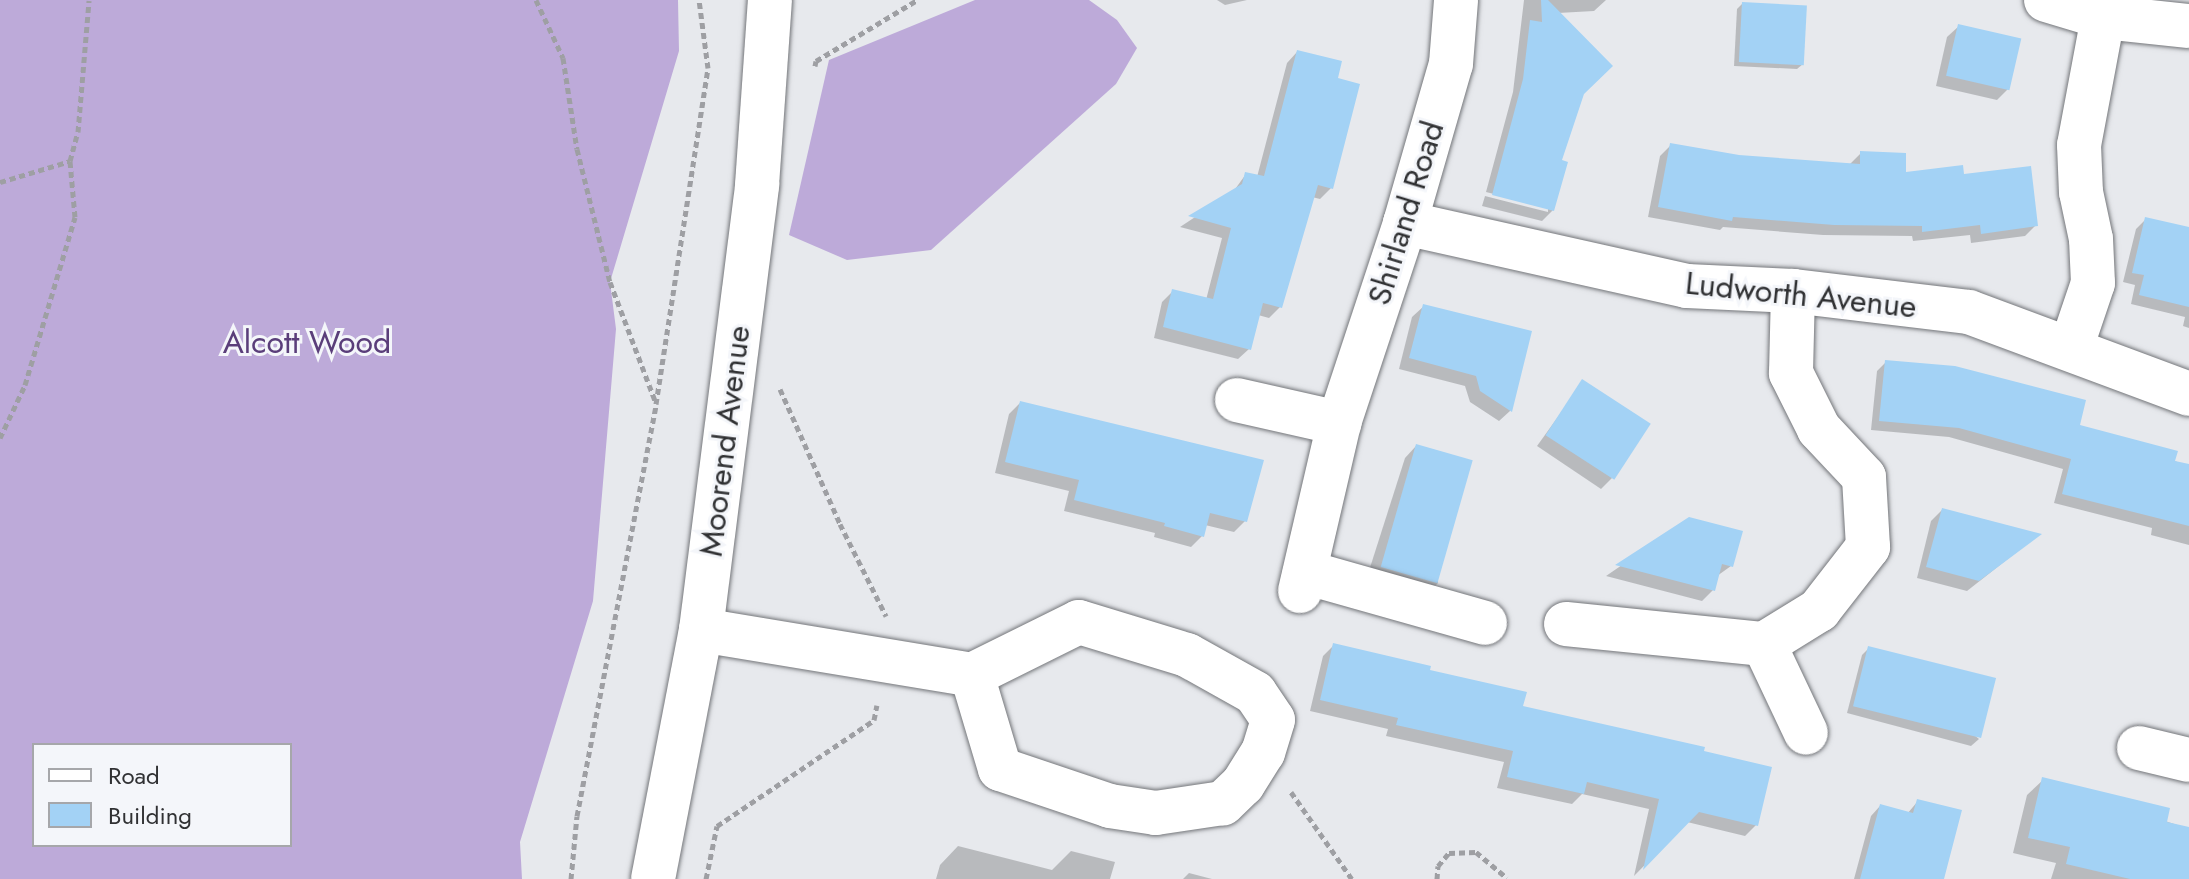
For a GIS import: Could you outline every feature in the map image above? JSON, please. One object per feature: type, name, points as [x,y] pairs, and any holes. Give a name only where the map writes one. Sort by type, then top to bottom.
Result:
[{"type":"street","name":"Moorend Avenue","points":[[653,879],[701,630],[757,185],[770,0]]},
{"type":"street","name":"Shirland Road","points":[[1456,0],[1451,64],[1405,223],[1339,423],[1302,582],[1485,623]]},
{"type":"street","points":[[2046,0],[2103,17],[2189,26]]},
{"type":"street","points":[[2071,348],[2093,283],[2091,239],[2081,192],[2079,145],[2103,17]]},
{"type":"street","name":"Ludworth Avenue","points":[[1405,223],[1687,286],[1793,291],[1969,312],[2189,394]]},
{"type":"street","points":[[1566,624],[1764,644],[1819,610],[1868,547],[1864,477],[1819,429],[1791,373],[1793,291]]},
{"type":"street","points":[[1237,400],[1339,423]]},
{"type":"street","points":[[701,630],[972,675],[1079,622],[1187,655],[1255,693],[1273,720],[1263,752],[1243,784],[1223,803],[1156,813],[1110,806],[1000,769],[972,675]]},
{"type":"street","points":[[1764,644],[1806,733]]},
{"type":"street","points":[[2139,748],[2189,760]]},
{"type":"path","points":[[0,438],[25,385],[75,217],[70,161],[78,132],[89,0]]},
{"type":"path","points":[[536,0],[563,58],[577,149],[610,282],[656,404]]},
{"type":"path","points":[[571,879],[577,816],[656,404],[708,68],[699,0]]},
{"type":"path","points":[[813,77],[816,61],[917,0]]},
{"type":"path","points":[[0,182],[70,161]]},
{"type":"path","points":[[706,879],[717,826],[874,720],[885,660],[887,616],[840,524],[773,374]]},
{"type":"path","points":[[1263,752],[1352,879]]},
{"type":"path","points":[[1437,879],[1438,866],[1449,853],[1476,852],[1507,878]]},
{"type":"green space","name":"Alcott Wood","points":[[0,0],[678,0],[679,51],[610,282],[616,329],[593,601],[520,842],[522,879],[0,879]]},
{"type":"green space","points":[[975,0],[1089,0],[1117,20],[1137,48],[1116,84],[931,250],[847,260],[789,235],[829,60]]},
{"type":"building","points":[[1541,0],[1548,0],[1613,66],[1584,94],[1562,160],[1568,162],[1554,211],[1492,195],[1523,79],[1530,20],[1542,22]]},
{"type":"building","points":[[1742,2],[1807,5],[1804,65],[1739,62]]},
{"type":"building","points":[[1958,24],[2021,39],[2009,90],[1946,76]]},
{"type":"building","points":[[1297,50],[1342,61],[1338,78],[1360,84],[1333,189],[1318,185],[1282,308],[1263,303],[1251,350],[1163,327],[1172,289],[1213,299],[1231,228],[1188,216],[1242,184],[1245,172],[1264,176]]},
{"type":"building","points":[[1670,143],[1739,155],[1860,164],[1860,151],[1906,153],[1906,172],[1963,165],[1964,174],[2031,166],[2038,226],[1981,234],[1980,225],[1922,232],[1922,226],[1834,225],[1733,217],[1732,221],[1658,207]]},
{"type":"building","points":[[2145,217],[2189,227],[2189,307],[2139,295],[2144,275],[2132,273]]},
{"type":"building","points":[[1423,304],[1532,331],[1512,412],[1480,391],[1476,376],[1409,358]]},
{"type":"building","points":[[1885,360],[1955,366],[2086,400],[2080,425],[2178,451],[2175,461],[2189,464],[2189,526],[2062,494],[2071,459],[1959,428],[1879,421]]},
{"type":"building","points":[[1582,379],[1651,424],[1614,480],[1546,435]]},
{"type":"building","points":[[1020,401],[1264,460],[1247,522],[1210,513],[1204,537],[1164,526],[1165,523],[1074,500],[1079,480],[1005,462]]},
{"type":"building","points":[[1416,444],[1473,460],[1437,583],[1381,567]]},
{"type":"building","points":[[1942,508],[2042,534],[1979,581],[1926,567]]},
{"type":"building","points":[[1689,517],[1743,531],[1733,567],[1722,564],[1715,591],[1615,565]]},
{"type":"building","points":[[1333,643],[1431,666],[1430,670],[1527,692],[1523,706],[1705,747],[1704,751],[1772,767],[1758,826],[1699,812],[1643,870],[1659,799],[1587,782],[1584,794],[1507,777],[1513,751],[1396,725],[1398,718],[1320,700]]},
{"type":"building","points":[[1868,646],[1996,678],[1981,738],[1853,706]]},
{"type":"building","points":[[2042,777],[2170,808],[2167,822],[2189,827],[2189,879],[2130,879],[2066,864],[2070,847],[2028,838]]},
{"type":"building","points":[[1917,799],[1962,810],[1944,879],[1860,879],[1880,804],[1913,813]]}]
